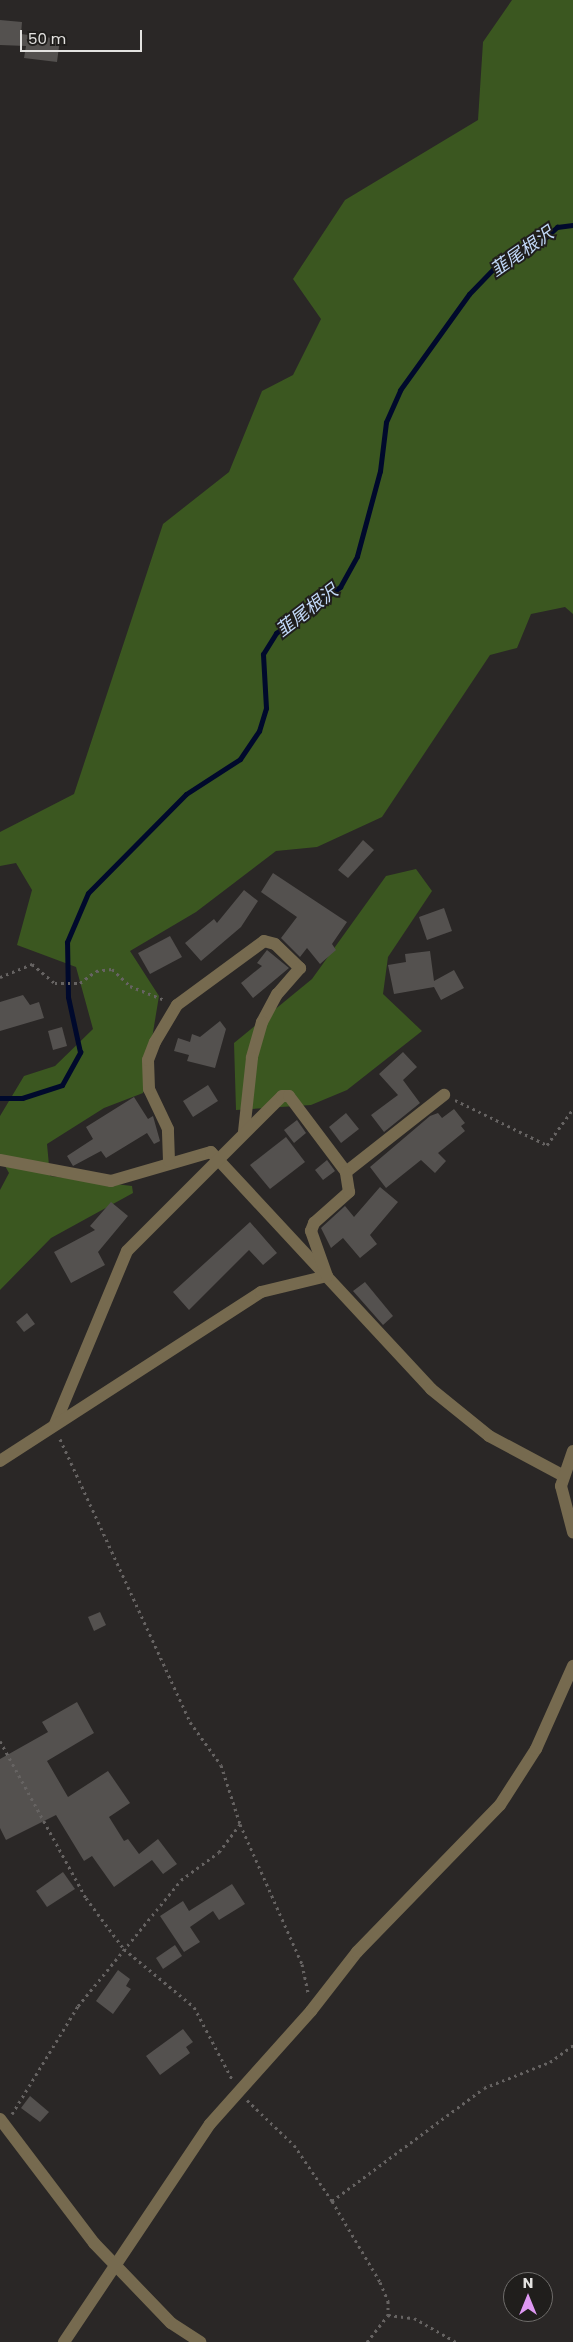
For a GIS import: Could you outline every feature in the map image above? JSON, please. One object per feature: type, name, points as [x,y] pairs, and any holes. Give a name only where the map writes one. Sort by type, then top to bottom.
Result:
[{"type":"street","points":[[169,1161],[168,1129],[149,1089],[148,1060],[166,1017],[177,1005],[264,941],[275,944],[299,964],[298,974],[277,994],[262,1022],[252,1058],[244,1132]]},
{"type":"street","points":[[346,1172],[444,1094]]},
{"type":"street","points":[[55,1424],[124,1256],[244,1132],[282,1096],[289,1096],[346,1172],[349,1192],[314,1223],[311,1231],[327,1276]]},
{"type":"street","points":[[0,1160],[111,1181],[169,1161],[211,1152],[301,1255],[327,1276],[401,1360],[464,1419],[562,1474]]},
{"type":"street","points":[[0,1462],[55,1424],[261,1292],[327,1276]]},
{"type":"street","points":[[573,1451],[562,1474],[563,1500],[573,1532]]},
{"type":"street","points":[[64,2342],[118,2267],[210,2124],[238,2090],[311,2011],[357,1952],[500,1805],[536,1749],[573,1666]]},
{"type":"street","points":[[2,2123],[118,2267],[171,2323],[200,2342]]},
{"type":"path","points":[[0,977],[32,964],[61,983],[75,983],[96,971],[112,969],[130,986],[177,1005]]},
{"type":"path","points":[[444,1094],[547,1145],[573,1109]]},
{"type":"path","points":[[55,1424],[85,1501],[190,1722],[221,1765],[240,1824],[302,1964],[311,2011]]},
{"type":"path","points":[[0,1741],[86,1898],[124,1949],[194,2007],[238,2090],[294,2145],[332,2201],[380,2282],[388,2301],[388,2315],[367,2342]]},
{"type":"path","points":[[2,2123],[78,2006],[181,1880],[219,1852],[240,1824]]},
{"type":"path","points":[[332,2201],[484,2088],[550,2062],[573,2045]]},
{"type":"path","points":[[388,2315],[414,2318],[456,2342]]},
{"type":"green space","points":[[512,0],[573,0],[573,614],[565,607],[531,614],[517,648],[490,655],[382,817],[317,847],[276,851],[196,912],[130,951],[159,996],[143,1093],[104,1108],[47,1144],[50,1176],[132,1186],[133,1193],[51,1238],[0,1290],[0,1190],[9,1173],[0,1157],[0,1116],[24,1076],[55,1066],[93,1029],[76,967],[17,945],[32,890],[16,863],[0,866],[0,832],[74,794],[163,524],[229,472],[262,391],[293,375],[321,319],[293,279],[345,200],[478,120],[483,42]]},
{"type":"green space","points":[[416,869],[432,891],[388,957],[383,994],[422,1031],[347,1090],[311,1105],[236,1110],[234,1043],[312,979],[386,876]]},
{"type":"building","points":[[0,20],[22,22],[21,34],[60,39],[57,62],[24,58],[26,46],[0,45]]},
{"type":"building","points":[[363,840],[374,850],[348,878],[338,870]]},
{"type":"building","points":[[273,873],[347,922],[332,944],[336,950],[320,964],[307,948],[300,957],[281,938],[297,917],[261,892]]},
{"type":"building","points":[[244,890],[258,901],[241,927],[201,961],[185,943],[214,919],[217,923]]},
{"type":"building","points":[[444,908],[452,931],[427,940],[419,917]]},
{"type":"building","points":[[170,936],[182,957],[150,974],[138,953]]},
{"type":"building","points":[[267,950],[289,968],[253,998],[241,983],[262,966],[257,963]]},
{"type":"building","points":[[430,951],[434,981],[454,970],[464,988],[441,1000],[434,987],[394,994],[388,965],[406,962],[405,954]]},
{"type":"building","points":[[23,995],[30,1005],[39,1002],[44,1018],[0,1031],[0,1002]]},
{"type":"building","points":[[220,1021],[226,1029],[215,1068],[187,1061],[189,1055],[174,1051],[178,1038],[190,1042],[192,1034],[200,1037]]},
{"type":"building","points":[[62,1027],[67,1046],[53,1050],[48,1031]]},
{"type":"building","points":[[403,1052],[417,1067],[403,1080],[420,1103],[384,1132],[371,1115],[398,1095],[379,1074]]},
{"type":"building","points":[[208,1085],[218,1101],[193,1117],[183,1101]]},
{"type":"building","points":[[134,1097],[148,1119],[153,1116],[160,1141],[154,1144],[147,1133],[106,1158],[101,1151],[73,1166],[67,1156],[93,1139],[86,1127]]},
{"type":"building","points":[[454,1109],[465,1123],[461,1126],[465,1131],[438,1153],[446,1161],[435,1173],[421,1160],[386,1188],[370,1167],[430,1116],[438,1113],[442,1118]]},
{"type":"building","points":[[346,1113],[359,1129],[341,1143],[329,1127]]},
{"type":"building","points":[[297,1120],[306,1133],[294,1143],[284,1130]]},
{"type":"building","points":[[286,1137],[305,1162],[270,1189],[250,1165]]},
{"type":"building","points":[[327,1160],[335,1171],[323,1180],[315,1170]]},
{"type":"building","points":[[380,1187],[398,1202],[370,1235],[377,1244],[360,1258],[343,1238],[331,1248],[321,1228],[345,1206],[354,1217]]},
{"type":"building","points":[[111,1202],[128,1216],[98,1252],[105,1265],[71,1283],[54,1252],[95,1230],[90,1226]]},
{"type":"building","points":[[250,1222],[277,1253],[263,1265],[249,1250],[189,1310],[173,1292]]},
{"type":"building","points":[[365,1282],[393,1316],[383,1325],[353,1291]]},
{"type":"building","points":[[27,1313],[35,1324],[24,1332],[16,1322]]},
{"type":"building","points":[[100,1612],[106,1625],[94,1631],[88,1617]]},
{"type":"building","points":[[77,1702],[94,1733],[47,1761],[68,1797],[108,1771],[130,1803],[109,1817],[124,1841],[128,1839],[139,1854],[158,1839],[177,1864],[163,1874],[152,1860],[114,1887],[92,1856],[84,1861],[56,1815],[6,1840],[0,1828],[0,1759],[48,1732],[42,1722]]},
{"type":"building","points":[[63,1872],[75,1889],[47,1907],[36,1891]]},
{"type":"building","points":[[232,1884],[245,1904],[219,1920],[213,1911],[190,1927],[200,1942],[184,1952],[160,1916],[183,1901],[189,1911]]},
{"type":"building","points":[[175,1945],[182,1956],[163,1969],[156,1958]]},
{"type":"building","points":[[118,1970],[130,1979],[126,1986],[131,1989],[113,2014],[96,2001]]},
{"type":"building","points":[[183,2029],[193,2042],[186,2047],[190,2053],[160,2075],[146,2056]]},
{"type":"building","points":[[30,2096],[49,2112],[40,2122],[21,2108]]},
{"type":"waterway","name":"韮尾根沢","points":[[0,1098],[22,1098],[62,1085],[80,1052],[68,997],[67,942],[88,893],[186,794],[240,759],[259,731],[266,708],[263,654],[276,633],[340,587],[357,556],[380,471],[386,422],[400,390],[469,294],[495,267],[544,239],[557,227],[573,225]]}]
